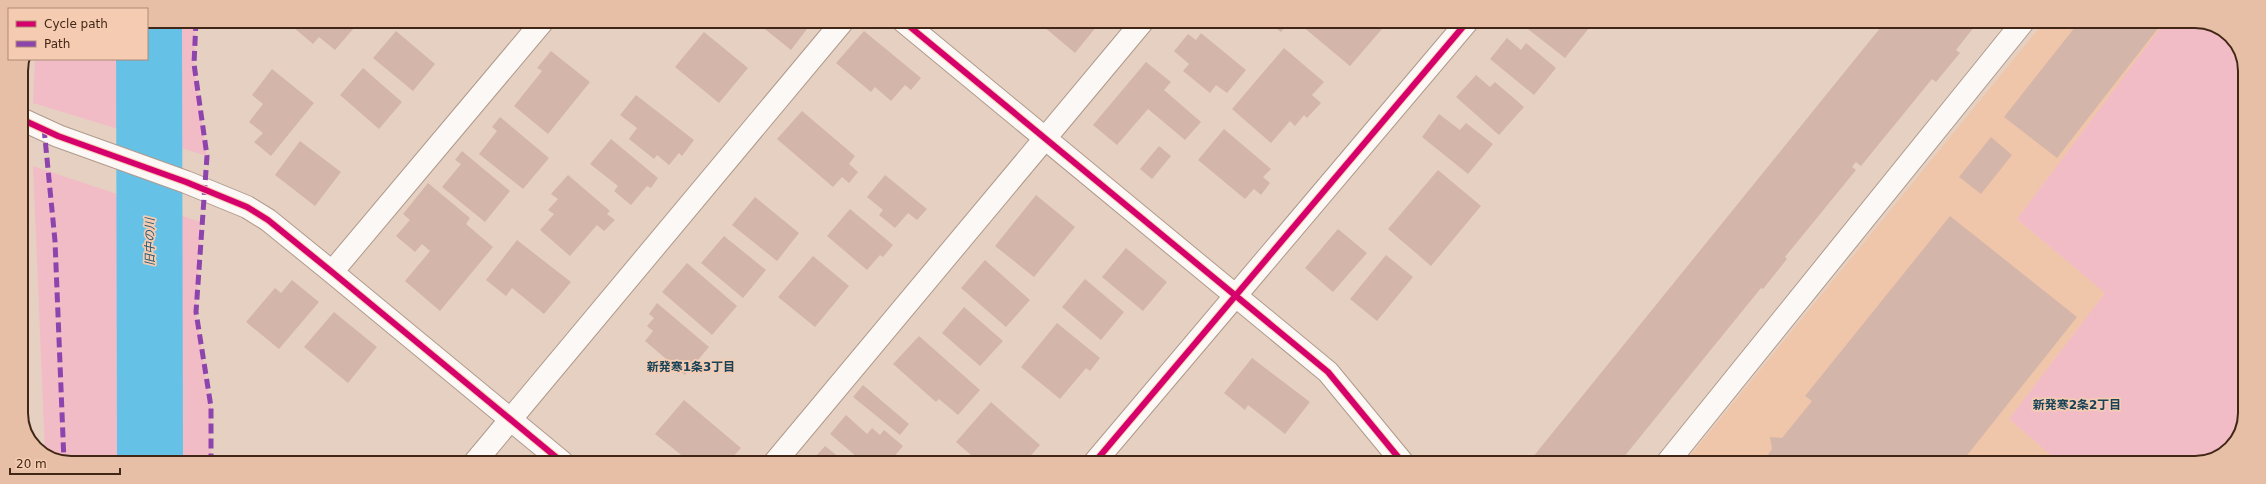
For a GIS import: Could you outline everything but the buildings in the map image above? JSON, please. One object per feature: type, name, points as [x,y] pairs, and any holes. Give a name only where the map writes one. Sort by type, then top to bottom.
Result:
[{"type":"street","points":[[332,272],[537,28]]},
{"type":"street","points":[[480,456],[837,28]]},
{"type":"street","points":[[911,28],[1234,296],[1328,372],[1397,456]]},
{"type":"street","points":[[780,456],[1138,28]]},
{"type":"street","points":[[1099,456],[1462,28]]},
{"type":"street","points":[[1674,456],[2018,28]]},
{"type":"street","points":[[28,122],[58,136],[186,182],[247,207],[268,220],[555,456]]},
{"type":"shaded area","points":[[148,28],[196,28],[194,64],[207,156],[33,103],[35,60],[148,60]]},
{"type":"shaded area","points":[[2039,28],[2195,28],[2212,31],[2221,37],[2231,47],[2237,60],[2238,68],[2238,413],[2235,430],[2231,437],[2221,447],[2209,454],[2195,456],[1690,456]]},
{"type":"shaded area","points":[[2160,28],[2195,28],[2212,31],[2221,37],[2231,47],[2237,60],[2238,68],[2238,413],[2235,430],[2231,437],[2221,447],[2209,454],[2195,456],[2052,456],[2009,419],[2105,293],[2017,219]]},
{"type":"shaded area","points":[[33,166],[201,222],[196,312],[211,407],[211,456],[71,456],[57,454],[45,446]]},
{"type":"waterway","name":"旧中の川","points":[[149,28],[150,456]]},
{"type":"marked path","points":[[196,28],[194,64],[207,156],[196,312],[211,407],[211,456]]},
{"type":"marked path","points":[[44,128],[55,241],[64,455]]},
{"type":"cycle path","points":[[911,28],[1328,372],[1397,456]]},
{"type":"cycle path","points":[[1100,456],[1462,28]]},
{"type":"cycle path","points":[[28,122],[58,136],[186,182],[247,207],[268,220],[555,456]]},
{"type":"district","name":"新発寒1条3丁目","points":[[691,367]]},
{"type":"district","name":"新発寒2条2丁目","points":[[2077,405]]}]
